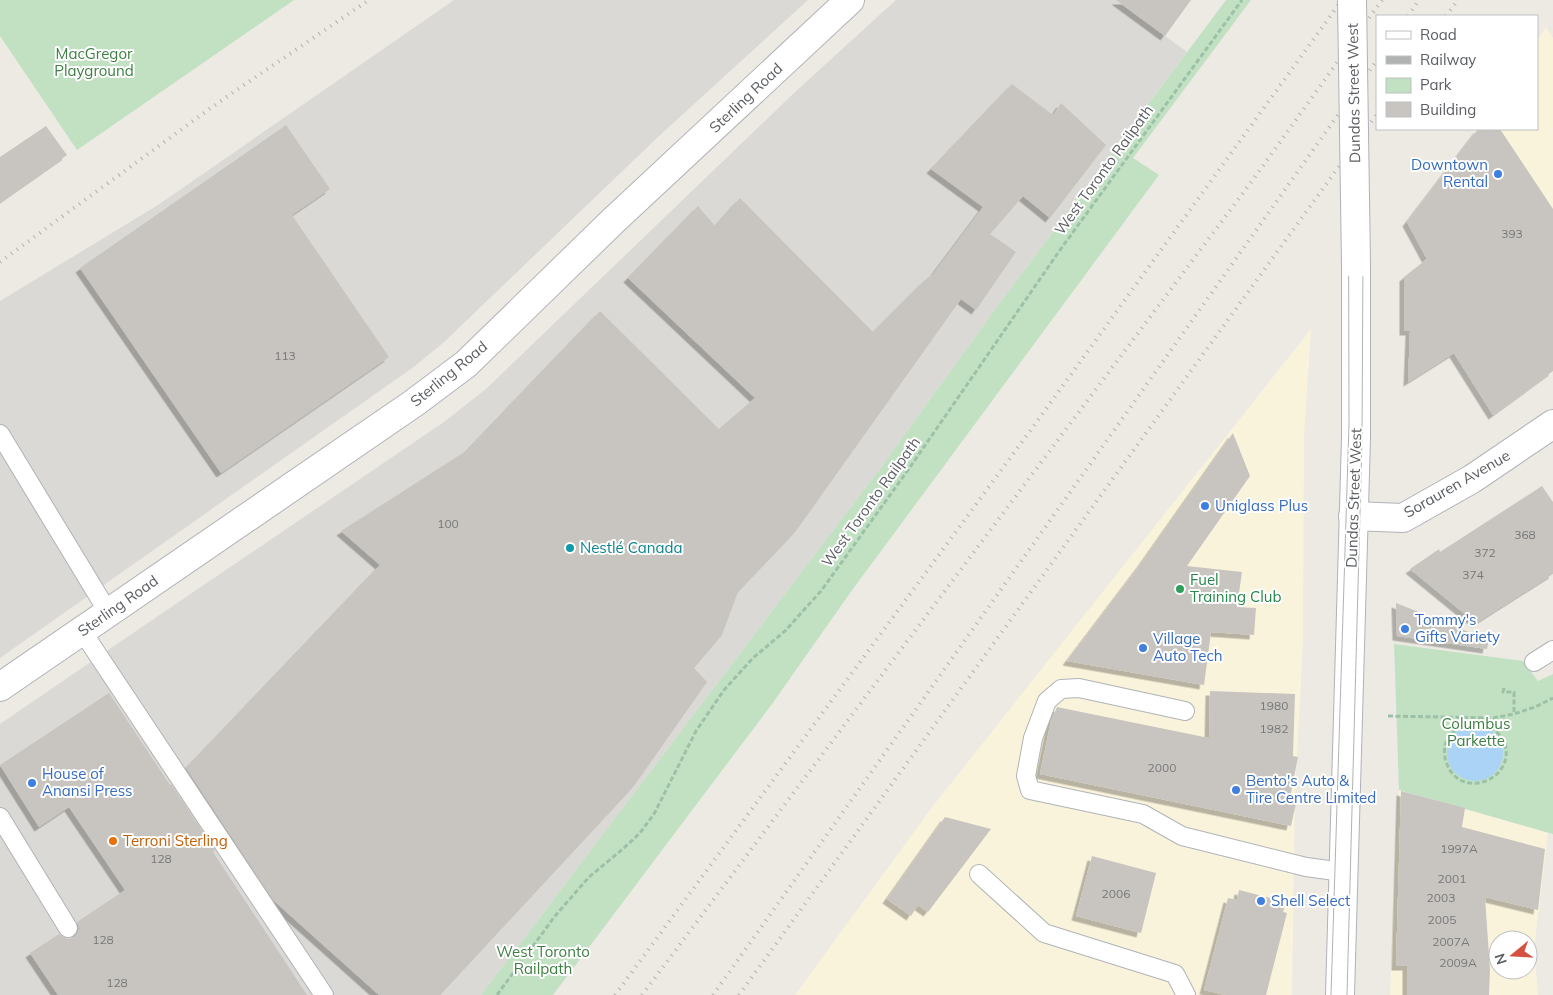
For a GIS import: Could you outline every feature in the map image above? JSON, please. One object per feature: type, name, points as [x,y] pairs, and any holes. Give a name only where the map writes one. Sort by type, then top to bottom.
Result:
[{"type":"street","name":"Sterling Road","points":[[0,687],[414,403],[466,364],[619,216],[850,0]]},
{"type":"street","name":"Dundas Street West","points":[[1340,995],[1356,438],[1356,264],[1352,0]]},
{"type":"street","name":"Sorauren Avenue","points":[[1353,516],[1403,518],[1472,479],[1553,424]]},
{"type":"lane","points":[[0,434],[108,612]]},
{"type":"lane","points":[[82,630],[324,995]]},
{"type":"lane","points":[[1534,662],[1553,650]]},
{"type":"lane","points":[[1184,711],[1079,688],[1061,689],[1047,701],[1033,738],[1026,776],[1030,790],[1143,814],[1182,836],[1306,867],[1343,872]]},
{"type":"lane","points":[[0,817],[68,928]]},
{"type":"lane","points":[[979,874],[1044,933],[1176,974],[1186,995]]},
{"type":"path","name":"West Toronto Railpath","points":[[496,995],[555,916],[589,877],[640,833],[654,814],[696,731],[724,690],[753,658],[786,631],[820,591],[908,470],[1060,250],[1242,0]]},
{"type":"path","points":[[1504,688],[1503,692],[1514,692],[1514,714]]},
{"type":"path","points":[[1388,716],[1493,718],[1514,714],[1553,698]]},
{"type":"path","points":[[1466,718],[1450,735],[1444,753],[1447,766],[1451,772],[1461,780],[1474,784],[1493,778],[1502,768],[1506,756],[1506,749],[1501,736],[1483,718]]},
{"type":"shaded area","points":[[454,0],[808,0],[659,136],[443,343],[415,366],[0,658],[0,301],[158,205]]},
{"type":"shaded area","points":[[896,0],[1116,0],[1187,52],[991,315],[882,466],[481,995],[0,995],[0,724],[444,422],[487,388],[794,93]]},
{"type":"shaded area","name":"Downtown Rental","points":[[1546,27],[1553,38],[1553,357],[1421,247],[1407,222],[1477,130],[1538,130],[1538,39]]},
{"type":"shaded area","points":[[1311,329],[1304,436],[1303,641],[1295,794],[1292,995],[795,995],[933,806]]},
{"type":"shaded area","points":[[1399,790],[1548,833],[1536,930],[1488,930],[1488,980],[1537,980],[1538,995],[1390,995]]},
{"type":"green space","name":"MacGregor Playground","points":[[0,0],[294,0],[77,150],[0,36]]},
{"type":"green space","name":"West Toronto Railpath","points":[[1226,0],[1251,0],[1133,158],[1159,175],[850,593],[772,704],[553,995],[481,995],[882,466],[991,315]]},
{"type":"green space","name":"Columbus Parkette","points":[[1394,644],[1523,661],[1538,681],[1553,674],[1553,834],[1399,790]]},
{"type":"water","points":[[1475,725],[1486,727],[1495,733],[1501,742],[1503,753],[1501,764],[1495,773],[1486,779],[1475,781],[1464,779],[1455,773],[1449,764],[1447,753],[1449,742],[1455,733],[1464,727]]},
{"type":"building","points":[[1116,0],[1191,0],[1165,36]]},
{"type":"building","name":"Nestlé Canada","points":[[1012,84],[1053,115],[1061,103],[1106,145],[1050,218],[1023,196],[990,234],[1016,252],[976,310],[961,299],[796,531],[738,592],[722,635],[694,668],[707,682],[634,786],[440,995],[379,995],[273,900],[186,768],[380,565],[341,531],[466,451],[600,311],[719,429],[755,398],[628,278],[698,206],[715,226],[740,198],[873,332],[933,274],[983,207],[931,169]]},
{"type":"building","points":[[286,125],[330,189],[292,215],[389,357],[221,473],[80,268]]},
{"type":"building","points":[[46,126],[67,155],[0,202],[0,157]]},
{"type":"building","points":[[1477,130],[1501,130],[1553,209],[1553,371],[1493,415],[1454,353],[1408,382],[1410,331],[1404,331],[1404,277],[1427,259],[1407,222]]},
{"type":"building","points":[[1233,433],[1250,476],[1187,566],[1242,572],[1237,607],[1256,608],[1254,635],[1211,632],[1204,685],[1067,661],[1142,562]]},
{"type":"building","points":[[1542,486],[1553,502],[1553,574],[1476,623],[1410,569],[1439,549],[1440,552]]},
{"type":"building","points":[[1396,603],[1489,640],[1487,649],[1397,636]]},
{"type":"building","points":[[1210,691],[1295,694],[1293,756],[1298,757],[1290,798],[1297,799],[1291,826],[1040,774],[1051,721],[1057,707],[1209,738]]},
{"type":"building","points":[[109,693],[215,850],[213,852],[307,995],[58,995],[30,953],[59,934],[68,939],[74,937],[79,928],[77,922],[125,890],[69,807],[39,827],[0,765]]},
{"type":"building","points":[[1401,791],[1465,808],[1462,827],[1545,849],[1538,910],[1485,897],[1489,995],[1407,995],[1407,966],[1396,966]]},
{"type":"building","points":[[945,817],[991,829],[928,912],[918,905],[911,916],[887,899]]},
{"type":"building","points":[[1092,856],[1156,873],[1141,933],[1076,916]]},
{"type":"building","points":[[1239,890],[1286,902],[1283,912],[1287,913],[1266,995],[1226,995],[1204,990],[1228,898],[1237,900]]},
{"type":"tram line","points":[[1331,995],[1349,424],[1348,0]]},
{"type":"tram line","points":[[1347,995],[1362,438],[1362,0]]},
{"type":"railway","points":[[0,262],[219,102],[369,0]]},
{"type":"railway","points":[[615,995],[1030,431],[1342,0]]},
{"type":"railway","points":[[642,995],[1252,181],[1382,0]]},
{"type":"railway","points":[[1409,15],[1419,0]]},
{"type":"railway","points":[[1447,15],[1458,0]]},
{"type":"railway","points":[[713,995],[1376,61]]},
{"type":"railway","points":[[739,995],[1376,115]]},
{"type":"place","name":"Downtown Rental","points":[[1498,174]]},
{"type":"place","name":"Uniglass Plus","points":[[1205,506]]},
{"type":"place","name":"Nestlé Canada","points":[[570,548]]},
{"type":"place","name":"Fuel Training Club","points":[[1180,589]]},
{"type":"place","name":"Tommy's Gifts Variety","points":[[1405,629]]},
{"type":"place","name":"Village Auto Tech","points":[[1143,648]]},
{"type":"place","name":"House of Anansi Press","points":[[32,783]]},
{"type":"place","name":"Bento's Auto & Tire Centre Limited","points":[[1236,790]]},
{"type":"place","name":"Terroni Sterling","points":[[113,841]]},
{"type":"place","name":"Shell Select","points":[[1261,901]]}]
